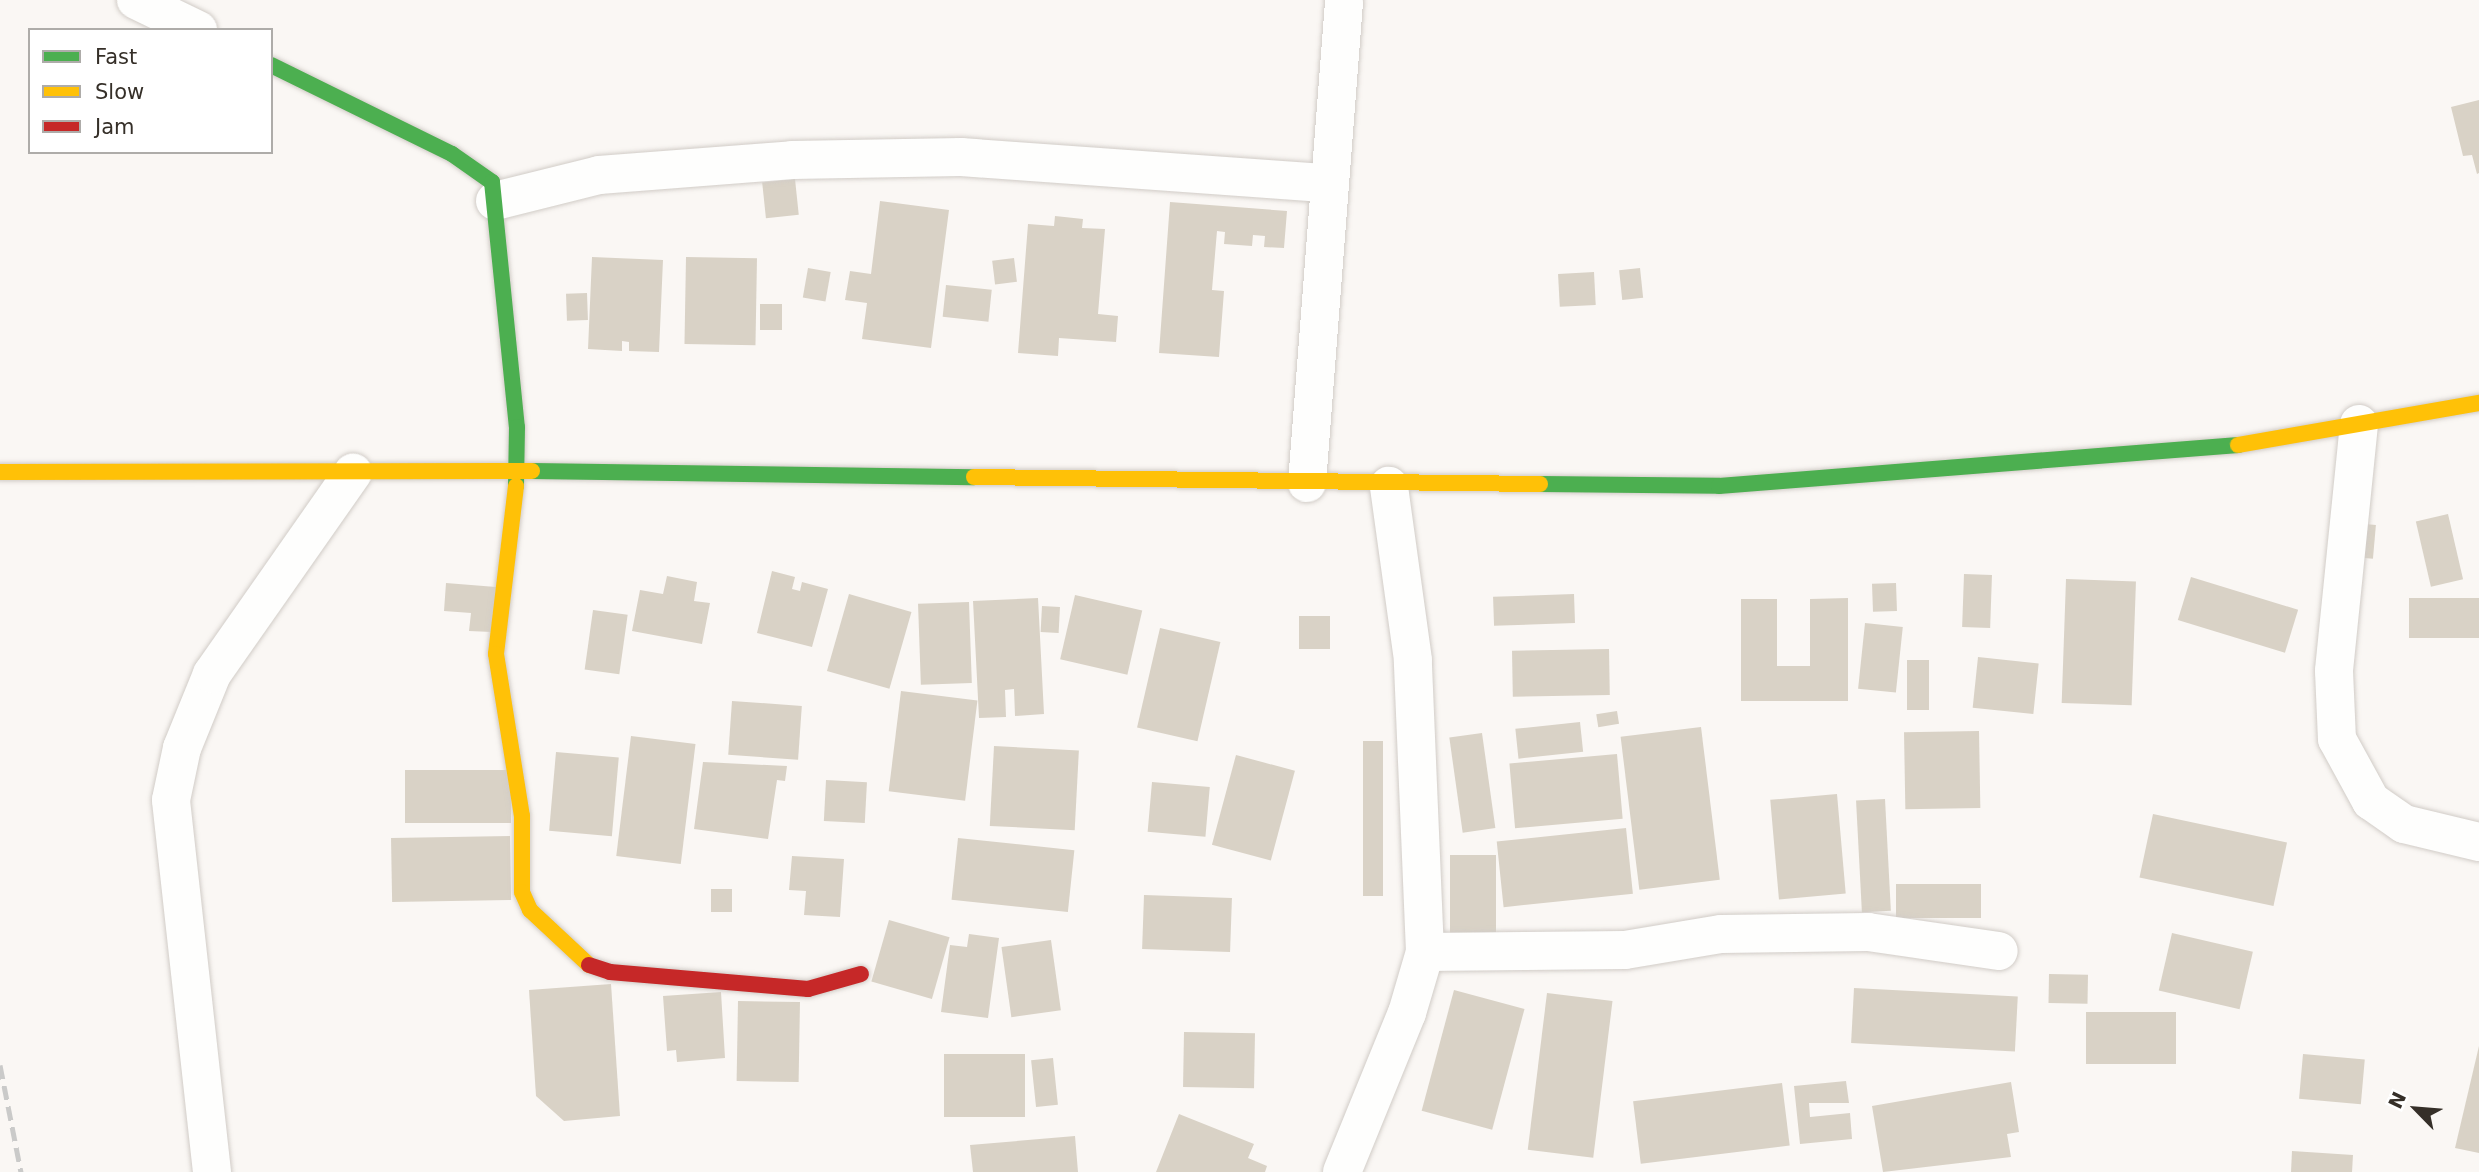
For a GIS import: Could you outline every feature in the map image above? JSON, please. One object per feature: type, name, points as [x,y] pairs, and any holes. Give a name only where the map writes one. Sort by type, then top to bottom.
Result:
[{"type":"main road","points":[[273,66],[452,154],[492,181],[513,365],[516,527],[496,654],[522,816],[522,892],[530,910],[580,962],[610,972],[808,989],[861,974]]},
{"type":"main road","points":[[0,472],[515,471],[1389,486],[1719,486],[2010,471],[2189,454],[2479,403]]},
{"type":"street","points":[[136,0],[194,28]]},
{"type":"street","points":[[1307,484],[1326,183],[1344,0]]},
{"type":"street","points":[[495,201],[599,174],[793,160],[961,157],[1326,183]]},
{"type":"street","points":[[2359,424],[2334,671],[2337,739],[2371,801],[2404,824],[2479,842]]},
{"type":"street","points":[[212,1172],[172,800],[182,748],[212,674],[353,473]]},
{"type":"street","points":[[1342,1172],[1407,1013],[1425,952],[1413,660],[1389,486]]},
{"type":"street","points":[[1425,952],[1625,950],[1721,934],[1868,932],[1999,951]]},
{"type":"building","points":[[2479,100],[2477,174],[2472,155],[2463,156],[2451,107]]},
{"type":"building","points":[[795,179],[799,215],[766,218],[762,182]]},
{"type":"building","points":[[880,201],[949,210],[931,348],[862,339],[867,303],[845,300],[850,271],[871,274]]},
{"type":"building","points":[[1170,202],[1287,211],[1284,248],[1264,247],[1265,236],[1253,235],[1252,246],[1224,244],[1225,232],[1217,231],[1212,290],[1224,291],[1219,357],[1159,353]]},
{"type":"building","points":[[1055,216],[1083,219],[1082,228],[1105,229],[1098,314],[1118,316],[1116,342],[1059,338],[1058,356],[1018,353],[1028,224],[1054,226]]},
{"type":"building","points":[[592,257],[663,260],[659,352],[629,351],[629,342],[622,341],[622,351],[588,349]]},
{"type":"building","points":[[686,257],[757,258],[755,345],[684,344]]},
{"type":"building","points":[[1014,258],[1017,282],[995,285],[992,261]]},
{"type":"building","points":[[808,268],[831,272],[825,302],[803,298]]},
{"type":"building","points":[[1640,268],[1643,298],[1622,300],[1619,270]]},
{"type":"building","points":[[1594,272],[1596,305],[1560,307],[1558,274]]},
{"type":"building","points":[[946,285],[992,290],[988,322],[943,317]]},
{"type":"building","points":[[587,293],[588,320],[567,321],[566,294]]},
{"type":"building","points":[[760,304],[782,304],[782,330],[760,330]]},
{"type":"building","points":[[2448,514],[2463,579],[2431,587],[2416,521]]},
{"type":"building","points":[[2354,523],[2376,525],[2373,559],[2351,557]]},
{"type":"building","points":[[772,571],[795,577],[792,589],[800,591],[802,582],[828,589],[812,647],[757,633]]},
{"type":"building","points":[[1964,574],[1992,575],[1990,628],[1962,627]]},
{"type":"building","points":[[667,576],[697,582],[694,601],[710,603],[702,644],[632,631],[640,590],[663,594]]},
{"type":"building","points":[[2191,577],[2298,610],[2285,653],[2178,620]]},
{"type":"building","points":[[2066,579],[2136,581],[2132,705],[2062,703]]},
{"type":"building","points":[[446,583],[496,587],[492,632],[469,631],[471,613],[444,611]]},
{"type":"building","points":[[1896,583],[1897,611],[1873,612],[1872,584]]},
{"type":"building","points":[[849,594],[911,612],[889,689],[827,671]]},
{"type":"building","points":[[1574,594],[1575,623],[1494,626],[1493,597]]},
{"type":"building","points":[[1075,595],[1142,611],[1127,675],[1060,659]]},
{"type":"building","points":[[1038,598],[1044,714],[1015,716],[1014,689],[1005,690],[1006,717],[979,718],[973,601]]},
{"type":"building","points":[[1848,598],[1848,701],[1741,701],[1741,599],[1777,599],[1777,666],[1810,666],[1810,599]]},
{"type":"building","points":[[2409,598],[2479,598],[2479,638],[2409,638]]},
{"type":"building","points":[[969,602],[972,683],[921,685],[918,604]]},
{"type":"building","points":[[1042,606],[1060,607],[1059,633],[1041,632]]},
{"type":"building","points":[[593,610],[628,615],[619,674],[585,669]]},
{"type":"building","points":[[1299,616],[1330,616],[1330,649],[1299,649]]},
{"type":"building","points":[[1865,623],[1903,627],[1896,693],[1858,689]]},
{"type":"building","points":[[1160,628],[1220,642],[1197,741],[1137,727]]},
{"type":"building","points":[[1609,649],[1610,695],[1513,697],[1512,651]]},
{"type":"building","points":[[1978,657],[2039,663],[2033,714],[1973,708]]},
{"type":"building","points":[[1907,660],[1929,660],[1929,710],[1907,710]]},
{"type":"building","points":[[901,691],[977,700],[965,801],[889,791]]},
{"type":"building","points":[[732,701],[802,706],[798,760],[728,755]]},
{"type":"building","points":[[1617,711],[1619,724],[1598,727],[1596,714]]},
{"type":"building","points":[[1580,722],[1583,752],[1518,759],[1515,729]]},
{"type":"building","points":[[1701,727],[1720,880],[1639,890],[1621,737]]},
{"type":"building","points":[[1979,731],[1980,808],[1905,809],[1904,732]]},
{"type":"building","points":[[1482,733],[1495,828],[1463,833],[1449,738]]},
{"type":"building","points":[[631,736],[696,744],[681,864],[616,856]]},
{"type":"building","points":[[1363,741],[1383,741],[1383,896],[1363,896]]},
{"type":"building","points":[[994,746],[1079,750],[1075,830],[990,826]]},
{"type":"building","points":[[556,752],[619,757],[612,836],[549,831]]},
{"type":"building","points":[[1617,754],[1623,819],[1515,828],[1509,763]]},
{"type":"building","points":[[1236,755],[1295,771],[1271,861],[1212,845]]},
{"type":"building","points":[[703,762],[787,766],[785,781],[777,780],[768,839],[694,829]]},
{"type":"building","points":[[405,770],[511,770],[511,823],[405,823]]},
{"type":"building","points":[[826,780],[867,782],[865,823],[824,821]]},
{"type":"building","points":[[1152,782],[1210,787],[1205,837],[1148,832]]},
{"type":"building","points":[[1837,794],[1846,894],[1779,899],[1770,800]]},
{"type":"building","points":[[1885,799],[1891,911],[1862,912],[1856,801]]},
{"type":"building","points":[[2153,814],[2287,842],[2273,906],[2139,878]]},
{"type":"building","points":[[1626,828],[1633,894],[1504,907],[1497,842]]},
{"type":"building","points":[[510,836],[511,900],[392,902],[391,838]]},
{"type":"building","points":[[958,838],[1074,850],[1068,912],[952,900]]},
{"type":"building","points":[[1450,855],[1496,855],[1496,939],[1450,939]]},
{"type":"building","points":[[792,856],[844,859],[840,917],[804,915],[806,891],[789,890]]},
{"type":"building","points":[[1896,884],[1981,884],[1981,918],[1896,918]]},
{"type":"building","points":[[711,889],[732,889],[732,912],[711,912]]},
{"type":"building","points":[[1144,895],[1232,898],[1230,952],[1142,949]]},
{"type":"building","points":[[889,920],[950,937],[932,999],[871,982]]},
{"type":"building","points":[[2172,933],[2253,952],[2240,1009],[2159,990]]},
{"type":"building","points":[[969,934],[999,938],[988,1018],[941,1012],[950,945],[967,947]]},
{"type":"building","points":[[1051,940],[1061,1010],[1011,1017],[1001,947]]},
{"type":"building","points":[[2049,974],[2088,975],[2087,1004],[2048,1003]]},
{"type":"building","points":[[611,984],[620,1116],[564,1121],[536,1096],[529,990]]},
{"type":"building","points":[[1854,988],[2018,997],[2015,1052],[1851,1043]]},
{"type":"building","points":[[1454,990],[1525,1009],[1492,1130],[1422,1111]]},
{"type":"building","points":[[721,992],[725,1058],[677,1062],[676,1050],[667,1051],[663,996]]},
{"type":"building","points":[[1547,993],[1613,1001],[1593,1158],[1528,1150]]},
{"type":"building","points":[[738,1001],[800,1002],[799,1082],[737,1081]]},
{"type":"building","points":[[2086,1012],[2176,1012],[2176,1064],[2086,1064]]},
{"type":"building","points":[[1184,1032],[1255,1033],[1254,1088],[1183,1087]]},
{"type":"building","points":[[2479,1046],[2479,1153],[2455,1148]]},
{"type":"building","points":[[944,1054],[1025,1054],[1025,1117],[944,1117]]},
{"type":"building","points":[[2303,1054],[2365,1059],[2361,1104],[2299,1099]]},
{"type":"building","points":[[1053,1058],[1058,1105],[1036,1107],[1031,1060]]},
{"type":"building","points":[[1846,1081],[1849,1103],[1809,1103],[1810,1117],[1850,1113],[1852,1139],[1800,1144],[1794,1086]]},
{"type":"building","points":[[2011,1082],[2019,1132],[2007,1134],[2011,1157],[1883,1172],[1872,1106]]},
{"type":"building","points":[[1782,1083],[1790,1146],[1641,1164],[1633,1101]]},
{"type":"building","points":[[1179,1114],[1254,1144],[1248,1158],[1267,1166],[1265,1172],[1156,1172]]},
{"type":"building","points":[[1075,1136],[1078,1172],[973,1172],[970,1145]]},
{"type":"building","points":[[2292,1151],[2353,1155],[2352,1172],[2291,1172]]},
{"type":"railway","points":[[0,1065],[21,1172]]},
{"type":"traffic: fast","points":[[273,66],[452,154],[492,182],[517,427],[516,486]]},
{"type":"traffic: fast","points":[[1540,484],[1719,486],[2238,445]]},
{"type":"traffic: fast","points":[[532,471],[974,477]]},
{"type":"traffic: slow","points":[[2238,445],[2479,403]]},
{"type":"traffic: slow","points":[[0,472],[532,471]]},
{"type":"traffic: slow","points":[[974,477],[1540,484]]},
{"type":"traffic: slow","points":[[516,486],[496,654],[522,816],[522,892],[530,910],[589,965]]},
{"type":"traffic: jam","points":[[589,965],[610,972],[808,989],[861,974]]}]
